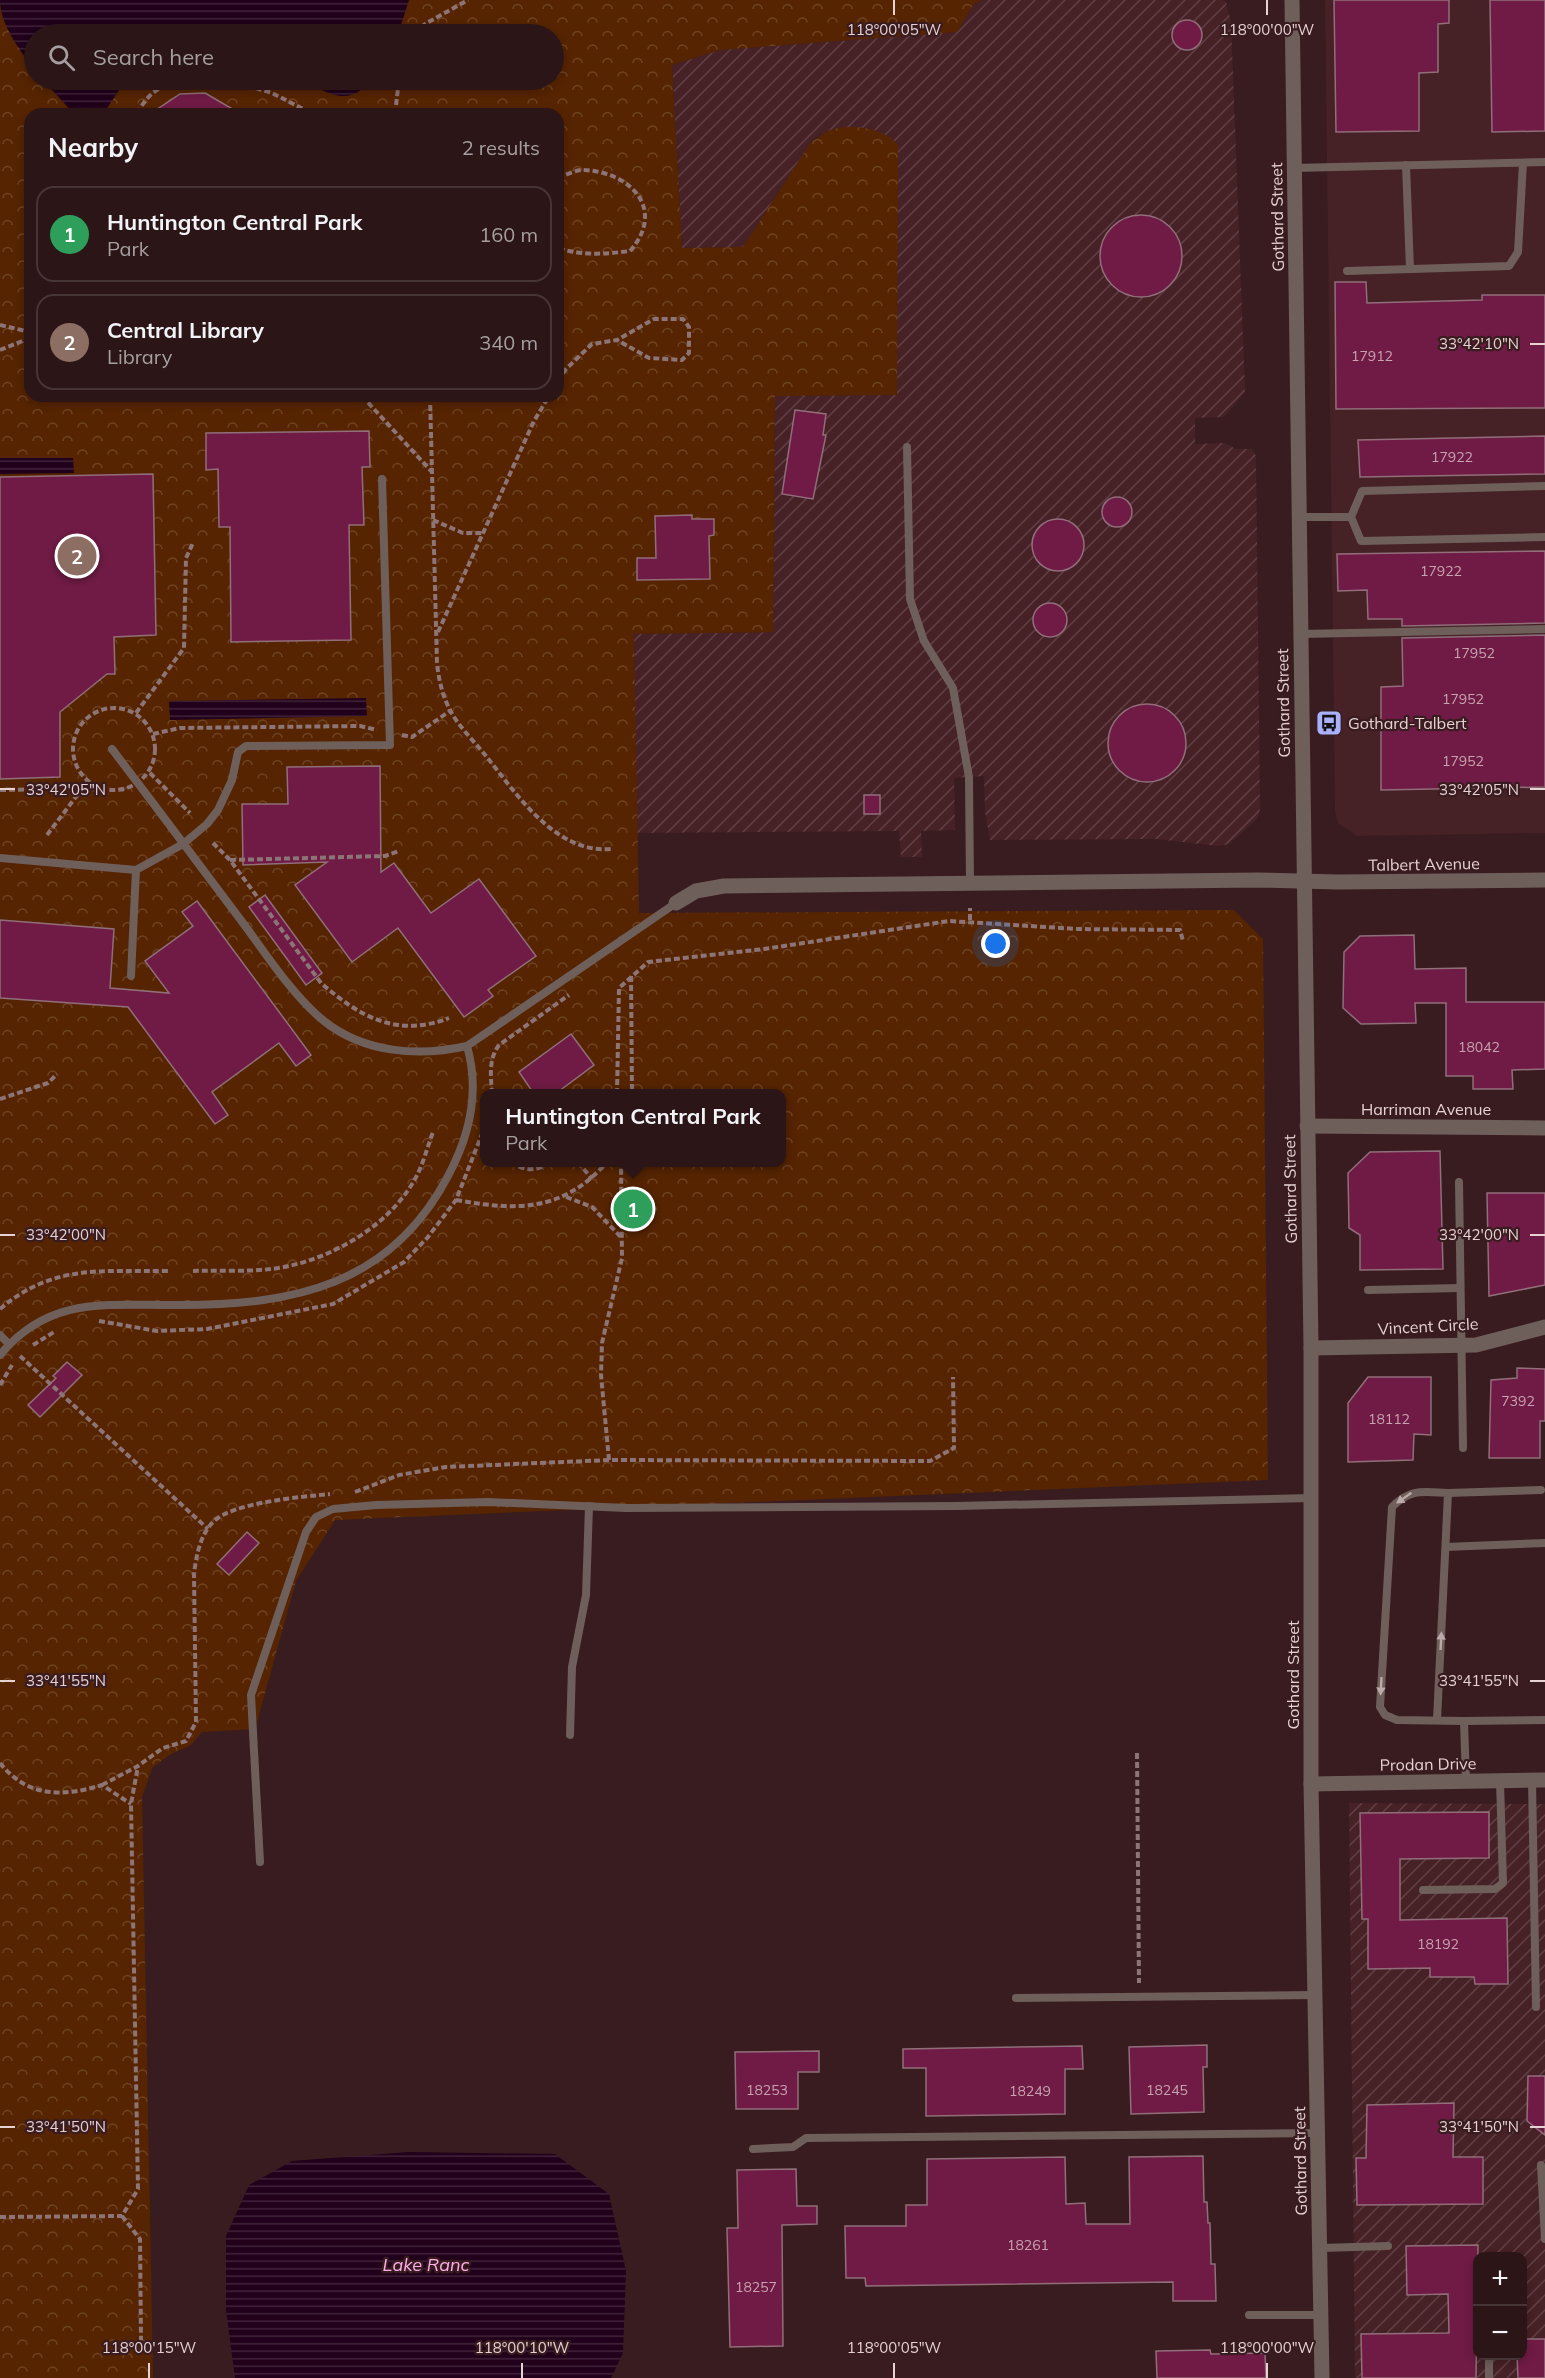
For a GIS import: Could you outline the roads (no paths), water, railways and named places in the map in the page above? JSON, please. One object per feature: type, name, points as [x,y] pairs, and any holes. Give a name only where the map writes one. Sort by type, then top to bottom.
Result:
[{"type":"street","name":"Gothard Street","points":[[1292,0],[1311,1348],[1311,1784],[1322,2378]]},
{"type":"street","name":"Talbert Avenue","points":[[676,903],[696,891],[724,886],[1258,880],[1303,882],[1545,880]]},
{"type":"street","name":"Harriman Avenue","points":[[1307,1126],[1545,1128]]},
{"type":"street","name":"Vincent Circle","points":[[1311,1348],[1476,1345],[1545,1327]]},
{"type":"street","name":"Prodan Drive","points":[[1311,1784],[1539,1780]]},
{"type":"lane","points":[[1294,168],[1545,162]]},
{"type":"lane","points":[[1347,271],[1509,266],[1518,252],[1523,163]]},
{"type":"lane","points":[[1406,165],[1410,269]]},
{"type":"lane","points":[[906,447],[910,599],[924,641],[953,688],[969,777],[970,884]]},
{"type":"lane","points":[[0,858],[135,870],[183,844],[202,828],[218,810],[232,780],[238,752],[246,746],[390,745],[382,479]]},
{"type":"lane","points":[[1545,486],[1362,491],[1351,517],[1361,541],[1545,537]]},
{"type":"lane","points":[[1298,518],[1351,517]]},
{"type":"lane","points":[[1300,634],[1545,629]]},
{"type":"lane","points":[[112,748],[283,976],[323,1021],[354,1039],[385,1048],[416,1053],[466,1046],[676,903]]},
{"type":"lane","points":[[131,976],[135,870]]},
{"type":"lane","points":[[0,1355],[9,1344],[34,1325],[67,1310],[105,1303],[180,1305],[251,1303],[312,1292],[359,1272],[405,1237],[438,1195],[456,1162],[467,1131],[474,1096],[474,1079],[466,1046]]},
{"type":"lane","points":[[1459,1182],[1463,1448]]},
{"type":"lane","points":[[1368,1290],[1460,1288]]},
{"type":"lane","points":[[0,1335],[9,1344]]},
{"type":"lane","points":[[1541,1490],[1412,1492],[1402,1497],[1392,1507],[1380,1707],[1385,1715],[1397,1720],[1545,1720]]},
{"type":"lane","points":[[1437,1720],[1448,1492]]},
{"type":"lane","points":[[260,1862],[251,1695],[306,1532],[316,1517],[333,1509],[376,1505],[488,1502],[589,1506],[945,1506],[1311,1498]]},
{"type":"lane","points":[[570,1735],[572,1666],[586,1595],[589,1506]]},
{"type":"lane","points":[[1446,1547],[1545,1543]]},
{"type":"lane","points":[[1464,1721],[1466,1781]]},
{"type":"lane","points":[[1536,2007],[1539,1780]]},
{"type":"lane","points":[[1424,1890],[1495,1889],[1503,1883],[1500,1781]]},
{"type":"lane","points":[[1016,1998],[1315,1995]]},
{"type":"lane","points":[[753,2149],[793,2147],[806,2138],[1317,2133]]},
{"type":"lane","points":[[1541,2165],[1545,2239]]},
{"type":"lane","points":[[1320,2248],[1388,2246]]},
{"type":"lane","points":[[1249,2315],[1321,2315]]},
{"type":"lane","points":[[1489,2378],[1490,2360]]},
{"type":"water","points":[[0,0],[409,0],[401,24],[24,24],[24,55],[7,28]]},
{"type":"water","points":[[52,90],[119,90],[107,108],[69,108]]},
{"type":"water","points":[[322,90],[360,90],[347,96]]},
{"type":"water","points":[[0,458],[73,458],[74,473],[0,474]]},
{"type":"water","points":[[366,698],[367,716],[170,720],[169,701]]},
{"type":"water","name":"Lake Ranc","points":[[409,2152],[555,2154],[609,2194],[626,2271],[623,2353],[611,2378],[235,2378],[226,2310],[226,2236],[249,2185],[292,2161]]},
{"type":"place","name":"Central Library","points":[[77,556]]},
{"type":"place","name":"Gothard-Talbert","points":[[1329,723]]},
{"type":"place","name":"Huntington Central Park","points":[[633,1209]]}]
